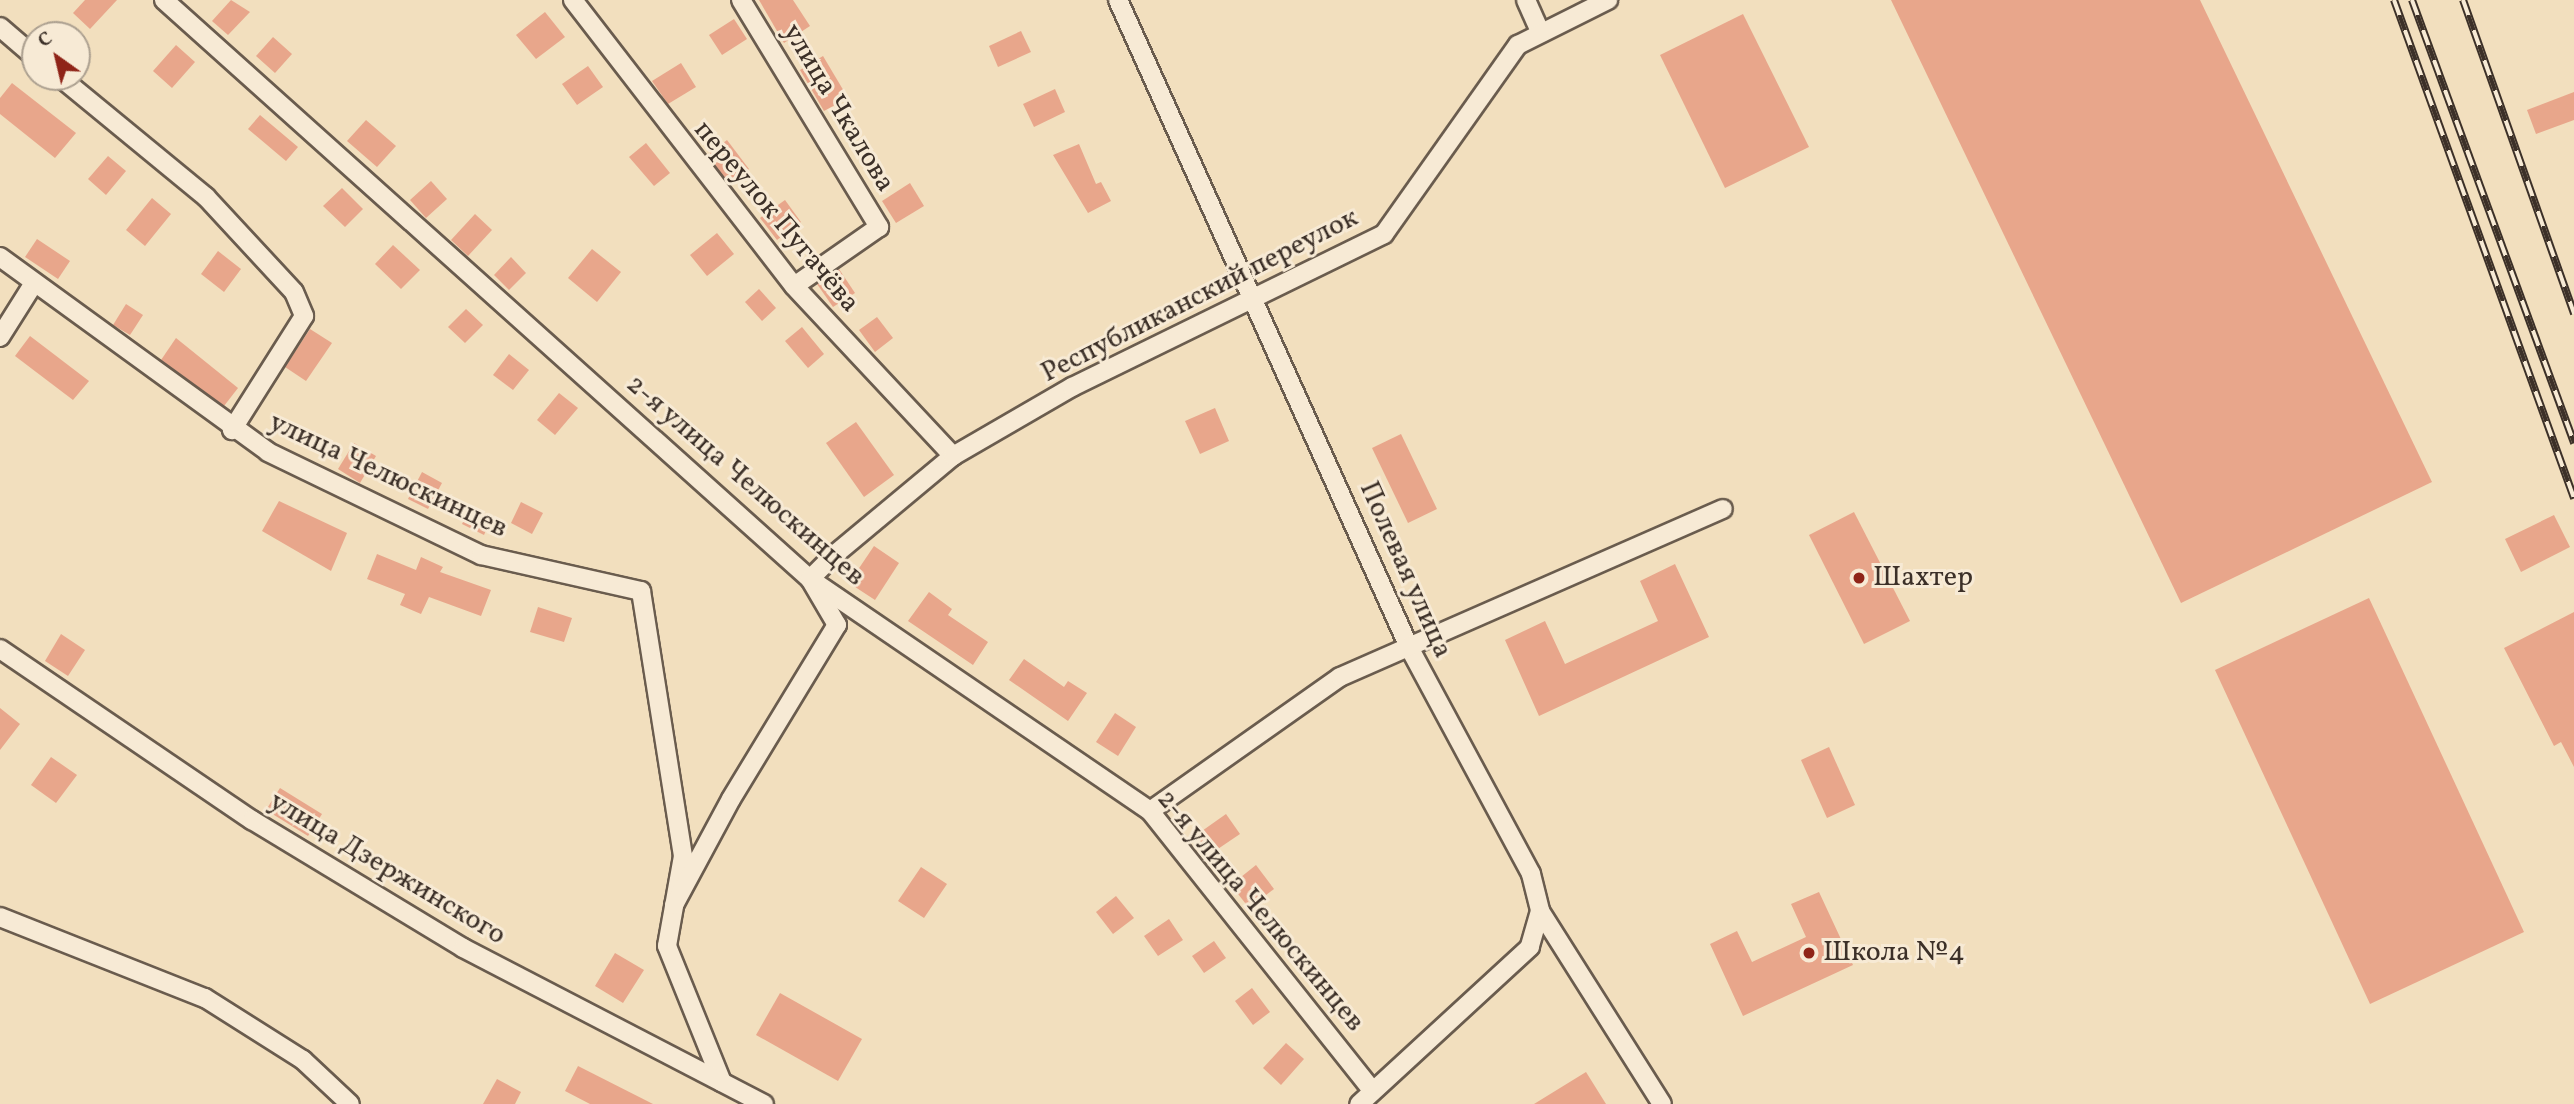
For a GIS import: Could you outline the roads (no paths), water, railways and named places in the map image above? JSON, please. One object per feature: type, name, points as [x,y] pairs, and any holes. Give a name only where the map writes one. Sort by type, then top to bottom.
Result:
[{"type":"street","name":"2-я улица Челюскинцев","points":[[164,0],[810,579],[1150,811],[1371,1089]]},
{"type":"street","name":"переулок Пугачёва","points":[[573,0],[794,286],[953,456]]},
{"type":"street","name":"улица Чкалова","points":[[741,0],[879,226],[794,286]]},
{"type":"street","name":"Полевая улица","points":[[1118,0],[1256,298],[1410,649],[1531,874],[1540,911],[1530,947],[1371,1089],[1359,1104]]},
{"type":"street","points":[[1526,0],[1541,33]]},
{"type":"street","name":"Республиканский переулок","points":[[810,579],[953,456],[1072,387],[1384,234],[1518,45],[1608,0]]},
{"type":"street","points":[[0,27],[21,45]]},
{"type":"street","points":[[77,91],[206,197],[294,292],[304,316],[232,430]]},
{"type":"street","name":"улица Челюскинцев","points":[[0,257],[232,430],[481,555],[641,591],[683,856],[667,946],[722,1082]]},
{"type":"street","points":[[0,337],[34,283]]},
{"type":"street","points":[[1150,811],[1340,677],[1410,649],[1723,509]]},
{"type":"street","points":[[674,905],[731,799],[837,625],[810,579]]},
{"type":"street","name":"улица Дзержинского","points":[[0,649],[252,820],[463,948],[764,1104]]},
{"type":"street","points":[[1540,911],[1662,1104]]},
{"type":"street","points":[[1,920],[205,998],[303,1060],[350,1104]]},
{"type":"railway","points":[[2394,0],[2574,498]]},
{"type":"railway","points":[[2412,0],[2574,443]]},
{"type":"railway","points":[[2463,0],[2574,314]]},
{"type":"place","name":"Шахтер","points":[[1859,578]]},
{"type":"place","name":"Школа №4","points":[[1809,953]]}]
